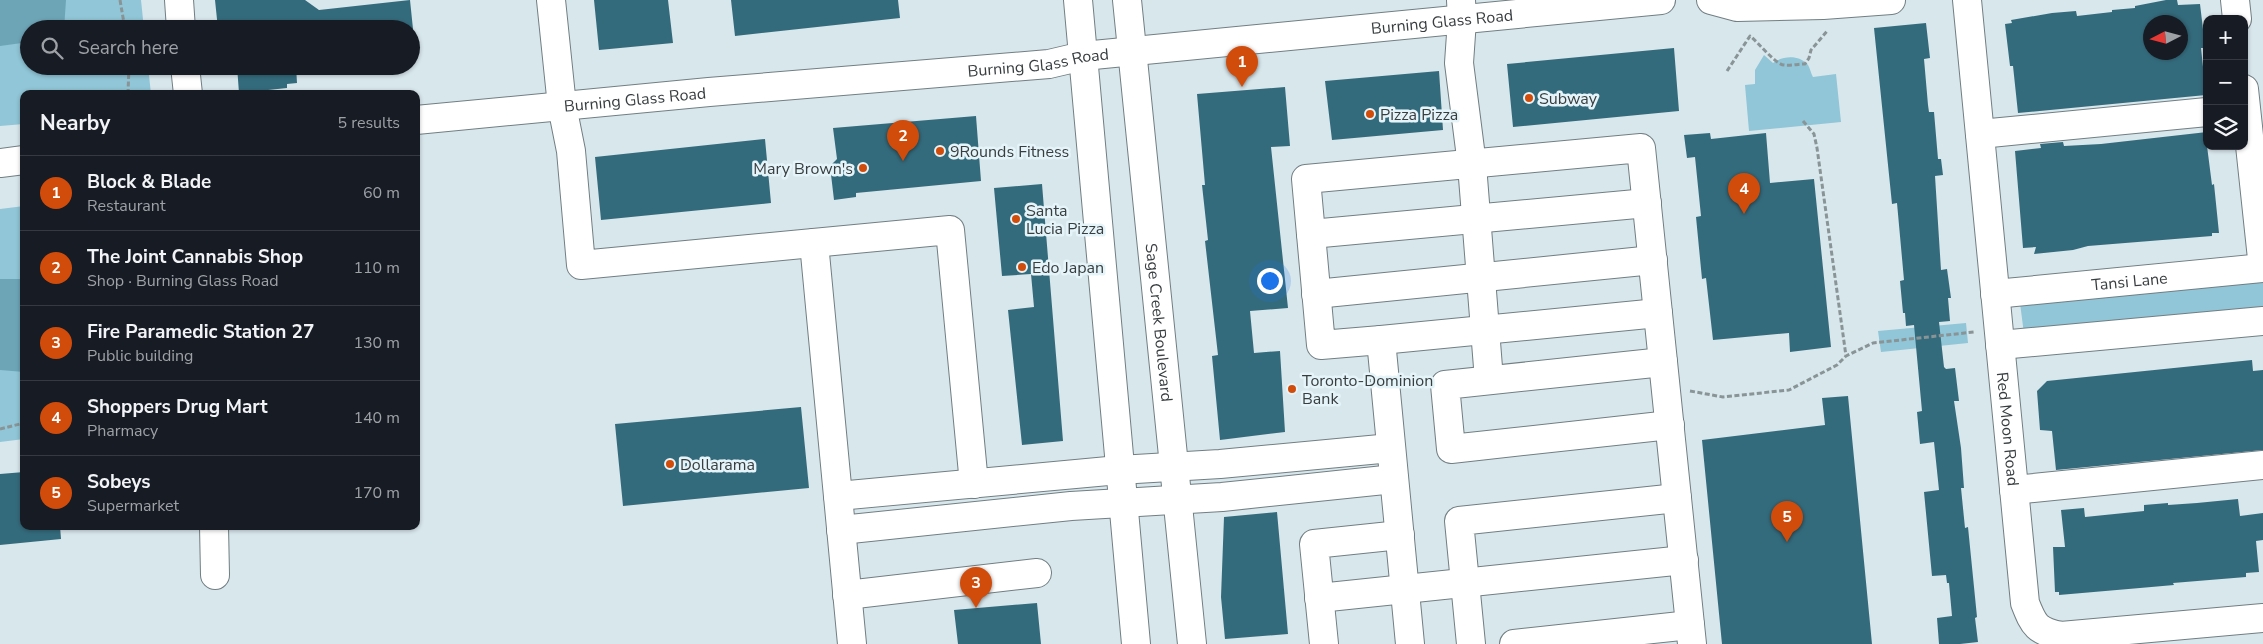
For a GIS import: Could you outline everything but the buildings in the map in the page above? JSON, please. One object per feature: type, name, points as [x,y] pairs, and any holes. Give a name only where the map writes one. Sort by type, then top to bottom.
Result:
[{"type":"street","points":[[178,0],[180,20]]},
{"type":"street","points":[[551,0],[562,106],[571,151],[582,265],[950,230],[974,484]]},
{"type":"street","points":[[1078,0],[1136,644]]},
{"type":"street","name":"Sage Creek Boulevard","points":[[1128,0],[1175,466],[1187,641]]},
{"type":"street","name":"Burning Glass Road","points":[[420,120],[1049,64],[1083,56],[1132,52],[1462,10],[1661,0]]},
{"type":"street","points":[[1711,0],[1737,7],[1823,5],[1891,0]]},
{"type":"street","name":"Red Moon Road","points":[[1967,0],[2014,490],[2026,603],[2032,621],[2043,632],[2061,636],[2072,636],[2263,618]]},
{"type":"street","points":[[2235,0],[2237,15]]},
{"type":"street","points":[[1462,10],[1459,63],[1472,164],[1489,380]]},
{"type":"street","points":[[186,75],[188,90]]},
{"type":"street","points":[[2245,105],[2263,268]]},
{"type":"street","points":[[1980,134],[2203,112]]},
{"type":"street","points":[[1514,644],[1691,635],[1684,560],[1641,148],[1306,179],[1321,345],[1658,313]]},
{"type":"street","points":[[0,163],[20,160]]},
{"type":"street","points":[[1311,234],[1647,203]]},
{"type":"street","points":[[814,243],[852,644]]},
{"type":"street","points":[[1316,294],[1653,260]]},
{"type":"street","name":"Tansi Lane","points":[[1995,294],[2263,268]]},
{"type":"street","points":[[1999,337],[2263,321]]},
{"type":"street","points":[[1381,340],[1410,644]]},
{"type":"street","points":[[1663,362],[1445,385],[1451,449],[1670,425]]},
{"type":"street","points":[[838,496],[1119,470],[1220,464],[1391,448]]},
{"type":"street","points":[[2014,490],[2263,465]]},
{"type":"street","points":[[841,530],[1394,479]]},
{"type":"street","points":[[1471,644],[1458,521],[1677,498]]},
{"type":"street","points":[[214,530],[215,575]]},
{"type":"street","points":[[1324,644],[1314,544],[1400,535]]},
{"type":"street","points":[[1319,598],[1684,560]]},
{"type":"street","points":[[847,595],[1037,574]]},
{"type":"path","points":[[120,0],[123,20]]},
{"type":"path","points":[[1727,72],[1750,36],[1768,51],[1775,62],[1782,65],[1805,64],[1811,50],[1828,30]]},
{"type":"path","points":[[128,90],[129,75]]},
{"type":"path","points":[[1803,122],[1814,134],[1817,148],[1846,356]]},
{"type":"path","points":[[1666,391],[1697,390],[1724,397],[1789,390],[1837,365],[1846,356],[1873,343],[1999,337]]},
{"type":"path","points":[[0,429],[20,424]]},
{"type":"shaded area","points":[[0,0],[141,0],[143,20],[20,20],[20,75],[149,75],[151,90],[20,90],[20,124],[0,126]]},
{"type":"shaded area","points":[[0,0],[66,0],[65,20],[20,20],[20,43],[0,46]]},
{"type":"shaded area","points":[[1764,55],[1773,63],[1790,57],[1800,59],[1808,65],[1813,77],[1836,74],[1841,122],[1749,131],[1745,85],[1755,84],[1755,70]]},
{"type":"shaded area","points":[[20,206],[20,440],[0,442],[0,209]]},
{"type":"shaded area","points":[[0,279],[20,279],[20,372],[0,370]]},
{"type":"shaded area","points":[[2263,280],[2263,310],[2024,334],[2020,303]]},
{"type":"shaded area","points":[[1966,323],[1968,343],[1881,352],[1878,331]]},
{"type":"place","name":"Block & Blade","points":[[1242,87]]},
{"type":"place","name":"Subway","points":[[1529,98]]},
{"type":"place","name":"Pizza Pizza","points":[[1370,114]]},
{"type":"place","name":"9Rounds Fitness","points":[[940,151]]},
{"type":"place","name":"The Joint Cannabis Shop","points":[[903,161]]},
{"type":"place","name":"Mary Brown's","points":[[863,168]]},
{"type":"place","name":"Shoppers Drug Mart","points":[[1744,214]]},
{"type":"place","name":"Santa Lucia Pizza","points":[[1016,219]]},
{"type":"place","name":"Edo Japan","points":[[1022,267]]},
{"type":"place","name":"Toronto-Dominion Bank","points":[[1292,389]]},
{"type":"place","name":"Dollarama","points":[[670,464]]},
{"type":"place","name":"Sobeys","points":[[1787,542]]},
{"type":"place","name":"Fire Paramedic Station 27","points":[[976,608]]}]
